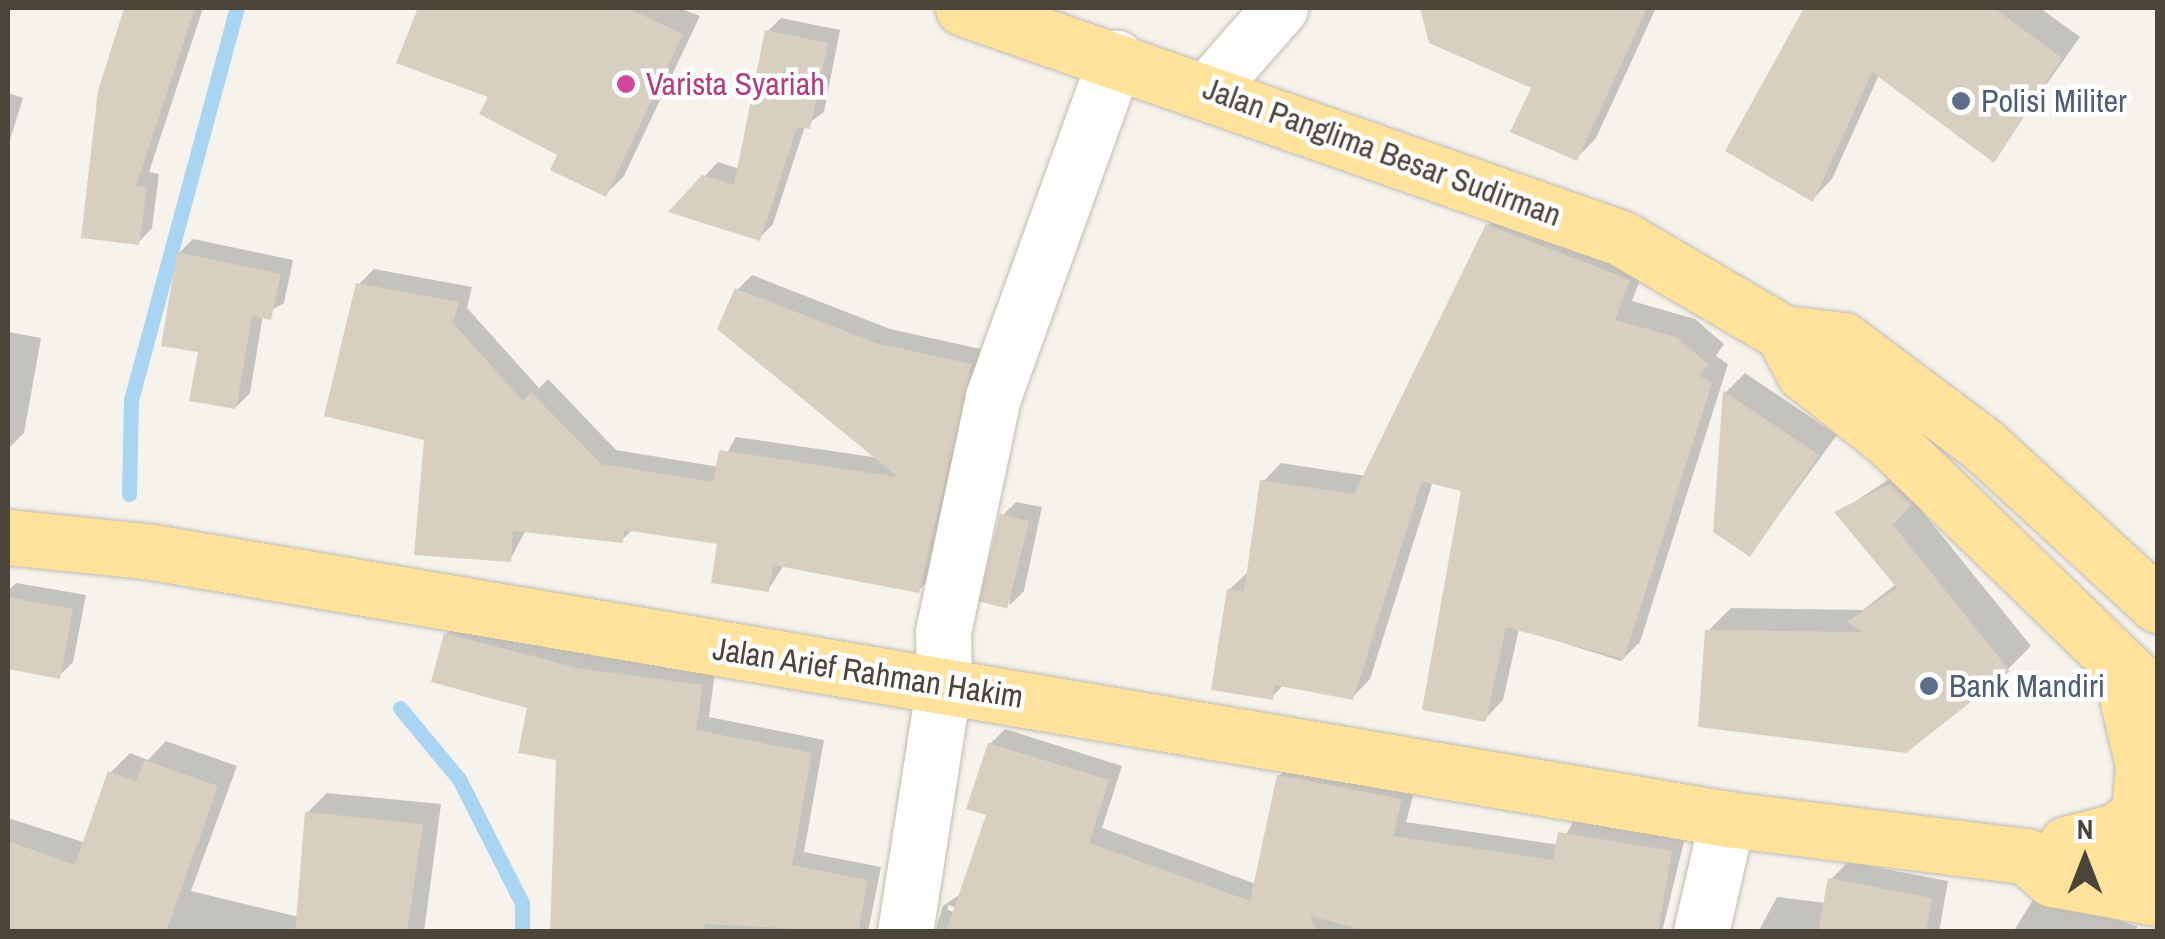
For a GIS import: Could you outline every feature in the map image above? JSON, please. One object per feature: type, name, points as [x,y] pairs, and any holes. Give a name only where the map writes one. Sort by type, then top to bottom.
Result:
[{"type":"main road","name":"Jalan Panglima Besar Sudirman","points":[[963,8],[1209,89],[1621,238],[1783,334],[1842,340],[1982,444],[2157,603]]},
{"type":"main road","name":"Jalan Panglima Besar Sudirman","points":[[1783,334],[1804,373],[1888,439],[2139,685]]},
{"type":"main road","name":"Jalan Arief Rahman Hakim","points":[[8,537],[152,552],[421,604],[944,682],[1728,819],[2046,850],[2154,886]]},
{"type":"main road","points":[[2046,850],[2117,831],[2139,813],[2143,765],[2139,685]]},
{"type":"street","points":[[1209,89],[1280,8]]},
{"type":"street","points":[[904,932],[944,682],[943,632],[992,397],[1116,58]]},
{"type":"street","points":[[1701,932],[1728,819]]},
{"type":"building","points":[[124,8],[195,8],[136,186],[147,187],[139,245],[81,238],[98,91]]},
{"type":"building","points":[[418,8],[627,8],[683,34],[606,197],[550,170],[557,155],[479,114],[488,97],[396,63]]},
{"type":"building","points":[[1420,8],[1647,8],[1577,161],[1510,132],[1531,88],[1429,43]]},
{"type":"building","points":[[1804,8],[1994,8],[2062,58],[1994,163],[1872,72],[1813,202],[1725,151]]},
{"type":"building","points":[[765,30],[828,43],[810,129],[797,127],[760,241],[668,212],[702,175],[734,185]]},
{"type":"building","points":[[1486,224],[1630,280],[1615,320],[1676,337],[1708,364],[1700,376],[1712,383],[1624,659],[1506,627],[1486,722],[1422,710],[1461,491],[1422,481],[1353,700],[1275,685],[1273,700],[1211,690],[1227,589],[1244,592],[1260,480],[1354,494]]},
{"type":"building","points":[[177,252],[281,274],[271,320],[252,316],[236,409],[189,401],[198,352],[161,346]]},
{"type":"building","points":[[356,283],[459,302],[453,323],[523,401],[531,392],[601,464],[713,482],[719,450],[898,477],[717,329],[735,288],[875,343],[972,364],[919,593],[773,565],[769,592],[711,583],[717,544],[624,530],[623,543],[513,531],[511,562],[414,555],[424,440],[324,416]]},
{"type":"building","points":[[1723,391],[1819,455],[1750,557],[1713,532]]},
{"type":"building","points":[[1890,484],[1911,505],[1893,525],[2010,671],[1906,753],[1698,727],[1705,630],[1862,632],[1847,622],[1897,588],[1834,512]]},
{"type":"building","points":[[1000,514],[1029,521],[1007,609],[978,601]]},
{"type":"building","points":[[8,597],[73,609],[60,679],[8,669]]},
{"type":"building","points":[[444,633],[581,669],[703,685],[696,730],[812,753],[792,865],[868,880],[858,932],[705,924],[704,932],[550,932],[556,760],[518,753],[527,708],[431,682]]},
{"type":"building","points":[[988,743],[1109,780],[1089,843],[1250,901],[1277,775],[1402,799],[1393,836],[1553,860],[1558,832],[1672,851],[1658,932],[1372,932],[1310,916],[1318,932],[946,932],[986,815],[966,809]]},
{"type":"building","points":[[144,760],[218,786],[166,932],[8,932],[8,841],[75,865],[108,771],[136,782]]},
{"type":"building","points":[[305,812],[423,824],[407,932],[295,932]]},
{"type":"building","points":[[1828,878],[1932,898],[1926,932],[1818,932]]},
{"type":"waterway","points":[[129,494],[131,400],[237,8]]},
{"type":"waterway","points":[[400,708],[459,779],[522,903],[522,932]]},
{"type":"place","name":"Varista Syariah","points":[[626,84]]},
{"type":"place","name":"Polisi Militer","points":[[1961,101]]},
{"type":"place","name":"Bank Mandiri","points":[[1929,686]]}]
